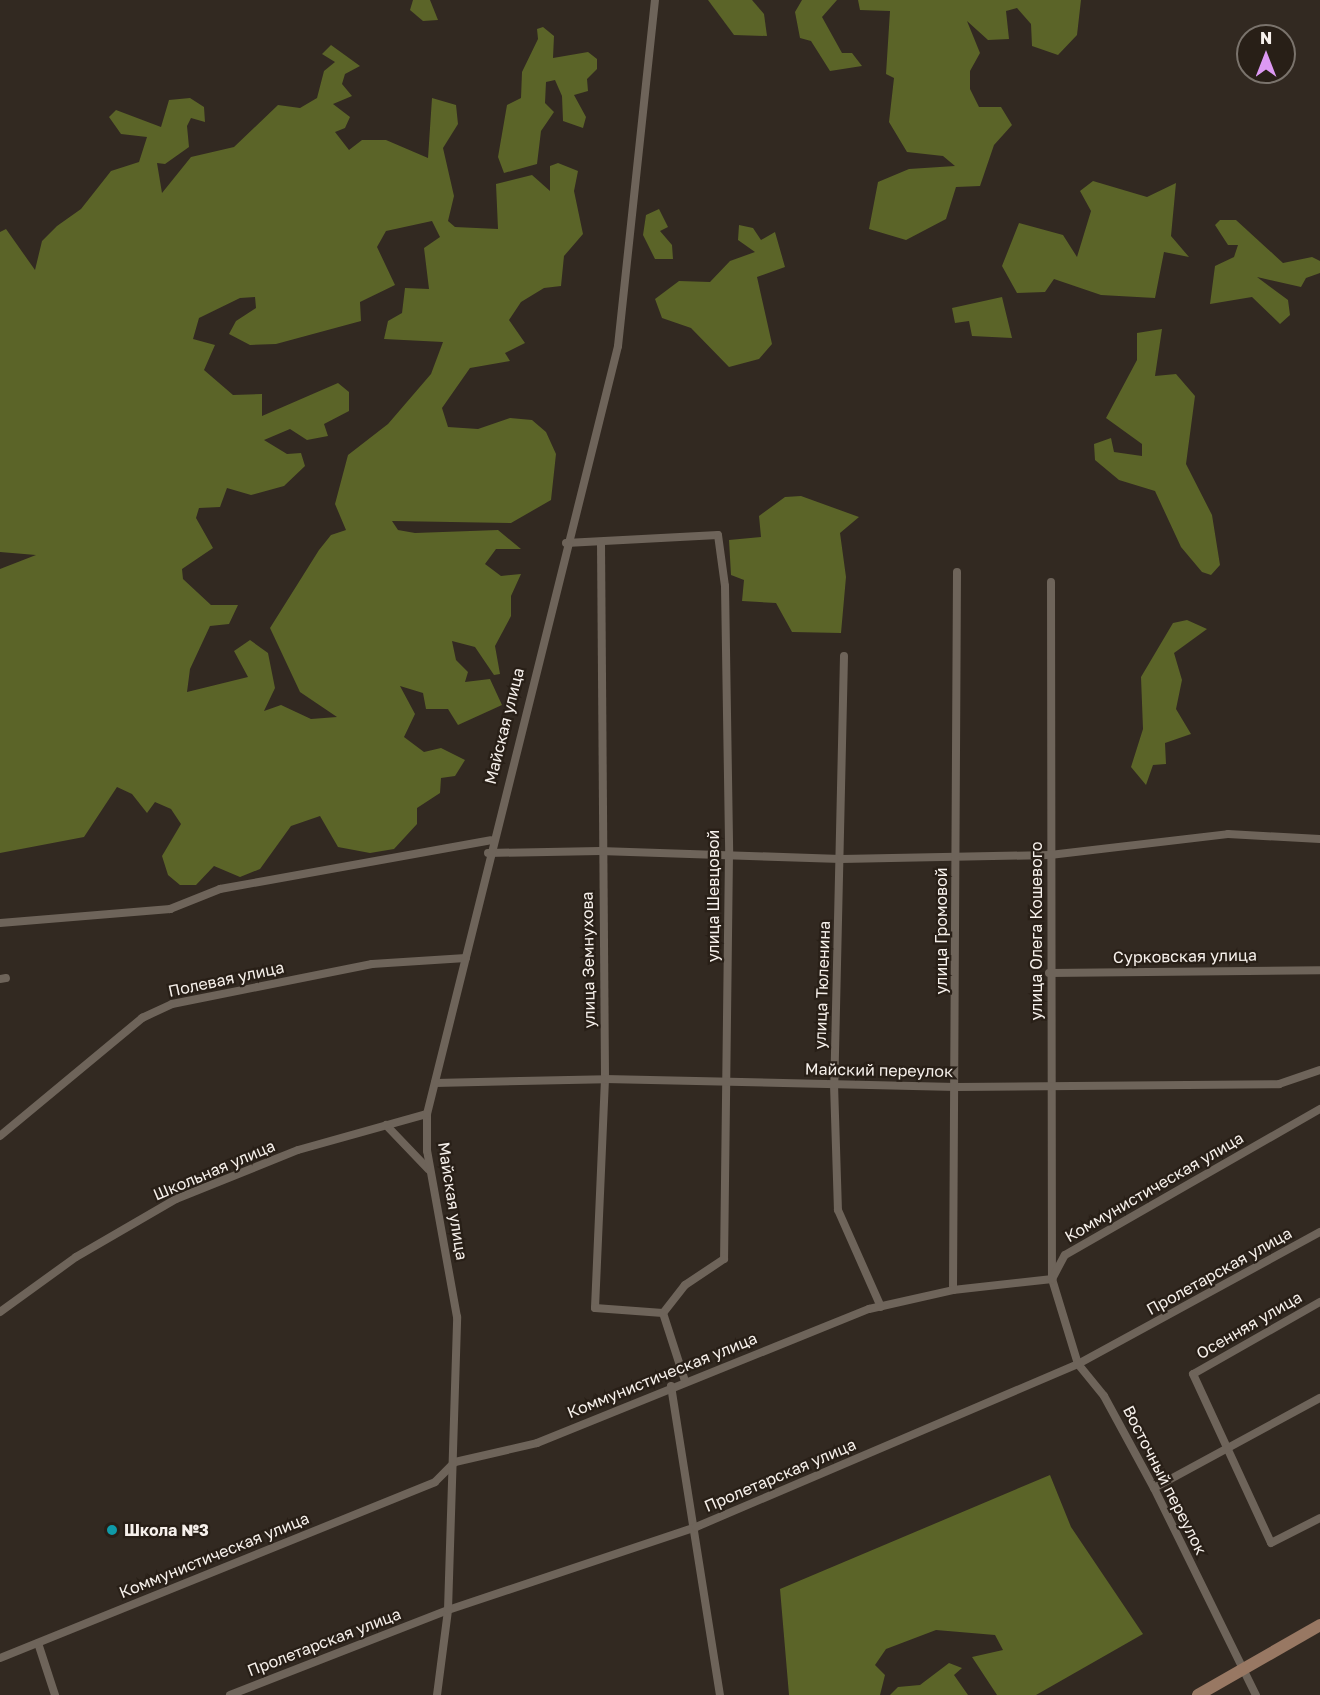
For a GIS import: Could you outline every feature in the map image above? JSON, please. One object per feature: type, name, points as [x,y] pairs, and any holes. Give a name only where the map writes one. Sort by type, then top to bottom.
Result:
[{"type":"main road","points":[[1198,1695],[1241,1668],[1320,1625]]},
{"type":"street","name":"Майская улица","points":[[436,1695],[448,1610],[455,1462],[457,1317],[431,1173],[427,1114],[466,958],[491,840],[566,543],[596,448],[618,346],[655,0]]},
{"type":"street","name":"улица Шевцовой","points":[[601,543],[718,535],[726,598],[729,854],[724,1259],[685,1285],[663,1313]]},
{"type":"street","points":[[566,543],[601,543]]},
{"type":"street","name":"улица Земнухова","points":[[601,543],[600,851],[605,1079],[595,1308],[663,1313]]},
{"type":"street","name":"улица Громовой","points":[[953,1290],[956,1087],[957,572]]},
{"type":"street","name":"улица Олега Кошевого","points":[[1051,582],[1049,973],[1053,1086],[1052,1279]]},
{"type":"street","name":"улица Тюленина","points":[[844,656],[834,1084],[838,1210],[881,1306]]},
{"type":"street","points":[[488,854],[600,851],[841,859],[956,857],[1050,855],[1228,834],[1320,839]]},
{"type":"street","points":[[0,923],[170,909],[220,889],[491,840]]},
{"type":"street","name":"Полевая улица","points":[[0,1136],[142,1018],[172,1004],[372,964],[466,958]]},
{"type":"street","name":"Сурковская улица","points":[[1049,973],[1320,970]]},
{"type":"street","name":"Майский переулок","points":[[435,1083],[605,1079],[956,1087],[1279,1084],[1320,1070]]},
{"type":"street","name":"Коммунистическая улица","points":[[0,1658],[435,1482],[455,1462],[537,1443],[670,1386],[881,1306],[953,1290],[1052,1279],[1065,1255],[1320,1109]]},
{"type":"street","name":"Школьная улица","points":[[0,1312],[76,1257],[176,1199],[298,1150],[427,1114]]},
{"type":"street","points":[[386,1125],[431,1173]]},
{"type":"street","name":"Пролетарская улица","points":[[230,1695],[448,1610],[696,1527],[1078,1365],[1320,1232]]},
{"type":"street","name":"Восточный переулок","points":[[1052,1279],[1078,1365],[1104,1396],[1154,1488],[1256,1695]]},
{"type":"street","name":"Осенняя улица","points":[[1229,1449],[1193,1374],[1320,1302]]},
{"type":"street","points":[[663,1313],[685,1381]]},
{"type":"street","points":[[670,1386],[696,1527],[720,1695]]},
{"type":"street","points":[[1154,1488],[1320,1398]]},
{"type":"street","points":[[1229,1449],[1271,1543],[1320,1518]]},
{"type":"street","points":[[38,1643],[55,1695]]},
{"type":"green space","points":[[413,0],[430,0],[438,20],[423,21],[410,10]]},
{"type":"green space","points":[[708,0],[752,0],[764,14],[767,36],[734,35]]},
{"type":"green space","points":[[802,0],[837,0],[822,17],[842,53],[852,53],[862,66],[830,71],[811,41],[800,38],[795,12]]},
{"type":"green space","points":[[858,0],[1081,0],[1077,35],[1058,55],[1032,46],[1031,24],[1017,8],[1006,11],[1009,39],[988,40],[967,21],[980,53],[970,71],[970,89],[979,107],[1001,107],[1012,125],[994,145],[980,186],[956,187],[946,219],[906,240],[869,229],[878,182],[909,169],[955,166],[943,156],[907,152],[889,122],[894,78],[886,74],[890,11],[860,10]]},
{"type":"green space","points":[[543,27],[554,36],[553,58],[588,52],[597,59],[597,69],[587,79],[588,91],[574,95],[586,117],[583,128],[563,121],[562,96],[555,80],[546,82],[545,103],[554,112],[541,131],[537,164],[504,173],[498,157],[507,105],[521,98],[522,72],[538,39],[537,29]]},
{"type":"green space","points":[[331,45],[360,66],[345,74],[342,84],[352,96],[333,104],[350,117],[345,128],[335,132],[349,150],[362,140],[386,140],[428,158],[432,98],[456,105],[458,124],[443,148],[454,196],[448,221],[455,227],[498,229],[496,184],[532,175],[550,191],[550,166],[558,163],[578,171],[574,191],[583,234],[564,256],[561,286],[544,288],[521,302],[509,320],[525,343],[505,353],[510,361],[470,368],[442,408],[448,427],[478,429],[510,418],[532,420],[546,432],[556,454],[551,500],[511,523],[392,521],[398,530],[415,533],[498,530],[521,549],[496,549],[485,564],[501,576],[521,574],[511,596],[511,616],[495,646],[500,674],[494,675],[475,647],[452,641],[456,660],[468,672],[465,682],[490,679],[502,705],[458,725],[448,709],[426,709],[423,693],[400,686],[415,714],[404,737],[424,752],[441,748],[465,760],[455,776],[441,778],[440,793],[417,808],[417,824],[394,849],[370,853],[338,847],[320,816],[291,826],[260,869],[240,877],[214,866],[196,885],[180,885],[168,875],[162,856],[181,824],[171,809],[155,802],[147,813],[132,794],[117,787],[84,837],[0,853],[0,569],[36,555],[0,552],[0,232],[6,229],[35,270],[42,241],[57,226],[81,209],[111,171],[139,162],[147,137],[121,134],[109,117],[116,110],[161,127],[169,100],[190,98],[204,107],[205,122],[191,118],[187,126],[189,147],[165,164],[157,163],[162,193],[191,157],[234,147],[278,105],[300,108],[317,98],[324,71],[335,62],[322,54]],"holes":[[[432,221],[440,237],[424,248],[429,289],[405,288],[402,313],[388,321],[384,339],[443,342],[431,374],[388,424],[348,455],[335,504],[346,530],[331,535],[319,550],[270,628],[300,692],[337,717],[311,719],[281,705],[264,711],[275,688],[268,653],[250,640],[234,651],[248,677],[187,692],[190,669],[210,626],[229,624],[238,605],[211,605],[183,579],[182,569],[213,548],[196,518],[199,508],[220,507],[227,488],[251,495],[284,486],[305,466],[301,453],[287,454],[264,440],[290,429],[307,440],[328,436],[324,424],[349,411],[349,392],[338,383],[262,416],[262,394],[233,395],[204,370],[215,345],[193,339],[199,318],[240,298],[255,297],[256,308],[236,321],[229,334],[250,345],[276,344],[361,321],[360,302],[395,285],[377,247],[386,231]]]},
{"type":"green space","points":[[1093,181],[1147,197],[1176,183],[1171,236],[1189,257],[1164,252],[1155,298],[1101,295],[1054,279],[1045,292],[1017,293],[1002,266],[1019,223],[1063,235],[1077,257],[1091,211],[1080,191]]},
{"type":"green space","points":[[659,209],[668,227],[660,231],[672,245],[673,259],[655,259],[643,235],[646,215]]},
{"type":"green space","points":[[1220,220],[1236,220],[1283,263],[1312,257],[1320,261],[1320,273],[1306,278],[1301,287],[1257,277],[1288,300],[1290,315],[1280,324],[1252,297],[1210,304],[1215,266],[1234,257],[1238,245],[1228,245],[1215,225]]},
{"type":"green space","points":[[739,225],[753,228],[761,240],[775,232],[785,267],[757,277],[772,344],[759,359],[729,367],[691,328],[662,318],[655,299],[679,281],[710,282],[730,261],[755,252],[738,240]]},
{"type":"green space","points":[[1002,297],[1012,338],[972,336],[969,321],[955,323],[952,308]]},
{"type":"green space","points":[[1162,329],[1155,376],[1176,374],[1195,396],[1186,464],[1212,515],[1220,565],[1211,575],[1202,572],[1181,547],[1155,491],[1119,480],[1095,460],[1094,444],[1111,438],[1114,452],[1142,456],[1142,444],[1106,418],[1137,360],[1137,333]]},
{"type":"green space","points":[[801,496],[859,517],[840,533],[846,577],[841,633],[792,632],[776,603],[742,601],[744,580],[731,575],[729,540],[761,537],[759,516],[785,497]]},
{"type":"green space","points":[[1187,620],[1207,629],[1174,653],[1182,680],[1176,709],[1191,734],[1165,743],[1166,764],[1153,765],[1146,785],[1131,767],[1143,729],[1141,677],[1173,623]]},
{"type":"green space","points":[[1050,1475],[1071,1527],[1143,1634],[1036,1695],[997,1695],[972,1657],[1003,1650],[995,1635],[936,1630],[886,1649],[875,1665],[885,1675],[880,1695],[789,1695],[780,1589]]},
{"type":"green space","points":[[949,1663],[962,1668],[954,1675],[968,1695],[890,1695],[898,1687],[920,1685]]},
{"type":"place","name":"Школа №3","points":[[112,1530]]}]
